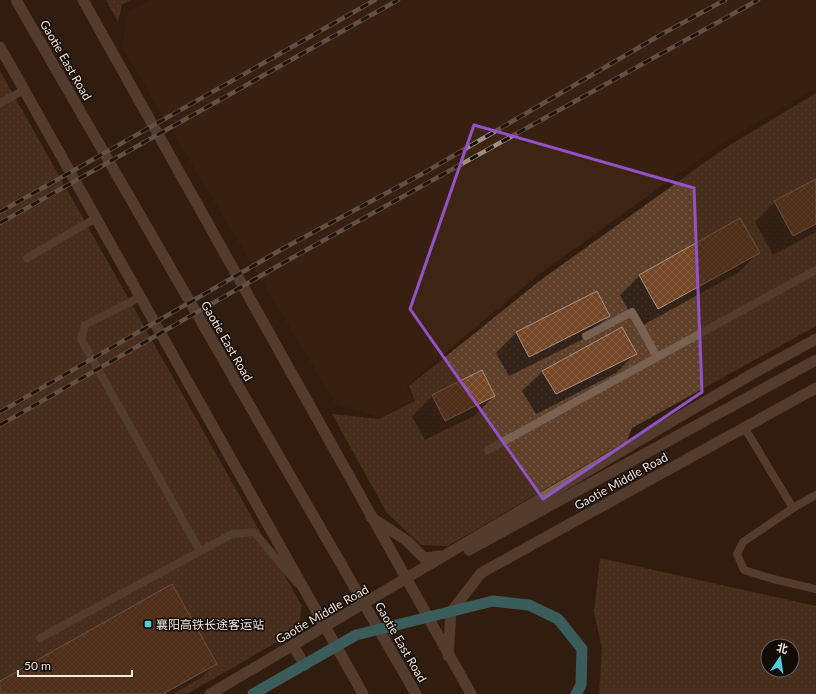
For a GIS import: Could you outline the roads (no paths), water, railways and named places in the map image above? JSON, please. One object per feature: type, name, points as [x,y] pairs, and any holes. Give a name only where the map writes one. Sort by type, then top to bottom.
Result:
[{"type":"highway","points":[[253,694],[356,635],[493,601],[529,605],[558,619],[582,649],[581,685],[576,694]]},
{"type":"street","name":"Gaotie East Road","points":[[16,0],[416,694]]},
{"type":"street","points":[[83,0],[370,517],[471,694]]},
{"type":"street","points":[[0,47],[363,694]]},
{"type":"street","name":"Gaotie Middle Road","points":[[210,694],[752,374],[816,339]]},
{"type":"street","name":"Gaotie Middle Road","points":[[370,517],[407,541],[424,558],[463,553],[816,360]]},
{"type":"street","name":"Gaotie Middle Road","points":[[448,656],[451,612],[481,573],[816,388]]},
{"type":"street","points":[[293,646],[305,665]]},
{"type":"lane","points":[[0,103],[24,90]]},
{"type":"lane","points":[[27,258],[96,218]]},
{"type":"lane","points":[[488,450],[816,270]]},
{"type":"lane","points":[[140,297],[85,325],[82,339],[200,551]]},
{"type":"lane","points":[[586,336],[632,312],[657,357]]},
{"type":"lane","points":[[744,428],[793,508]]},
{"type":"lane","points":[[816,495],[793,508],[743,542],[737,554],[744,570],[773,579],[816,589]]},
{"type":"lane","points":[[40,638],[232,534],[254,532],[311,601]]},
{"type":"railway","points":[[0,212],[375,0]]},
{"type":"railway","points":[[0,223],[398,0]]},
{"type":"railway","points":[[0,412],[284,248],[422,174],[662,34],[725,0]]},
{"type":"railway","points":[[0,425],[290,259],[758,0]]},
{"type":"place","name":"襄阳高铁长途客运站","points":[[148,624]]}]
